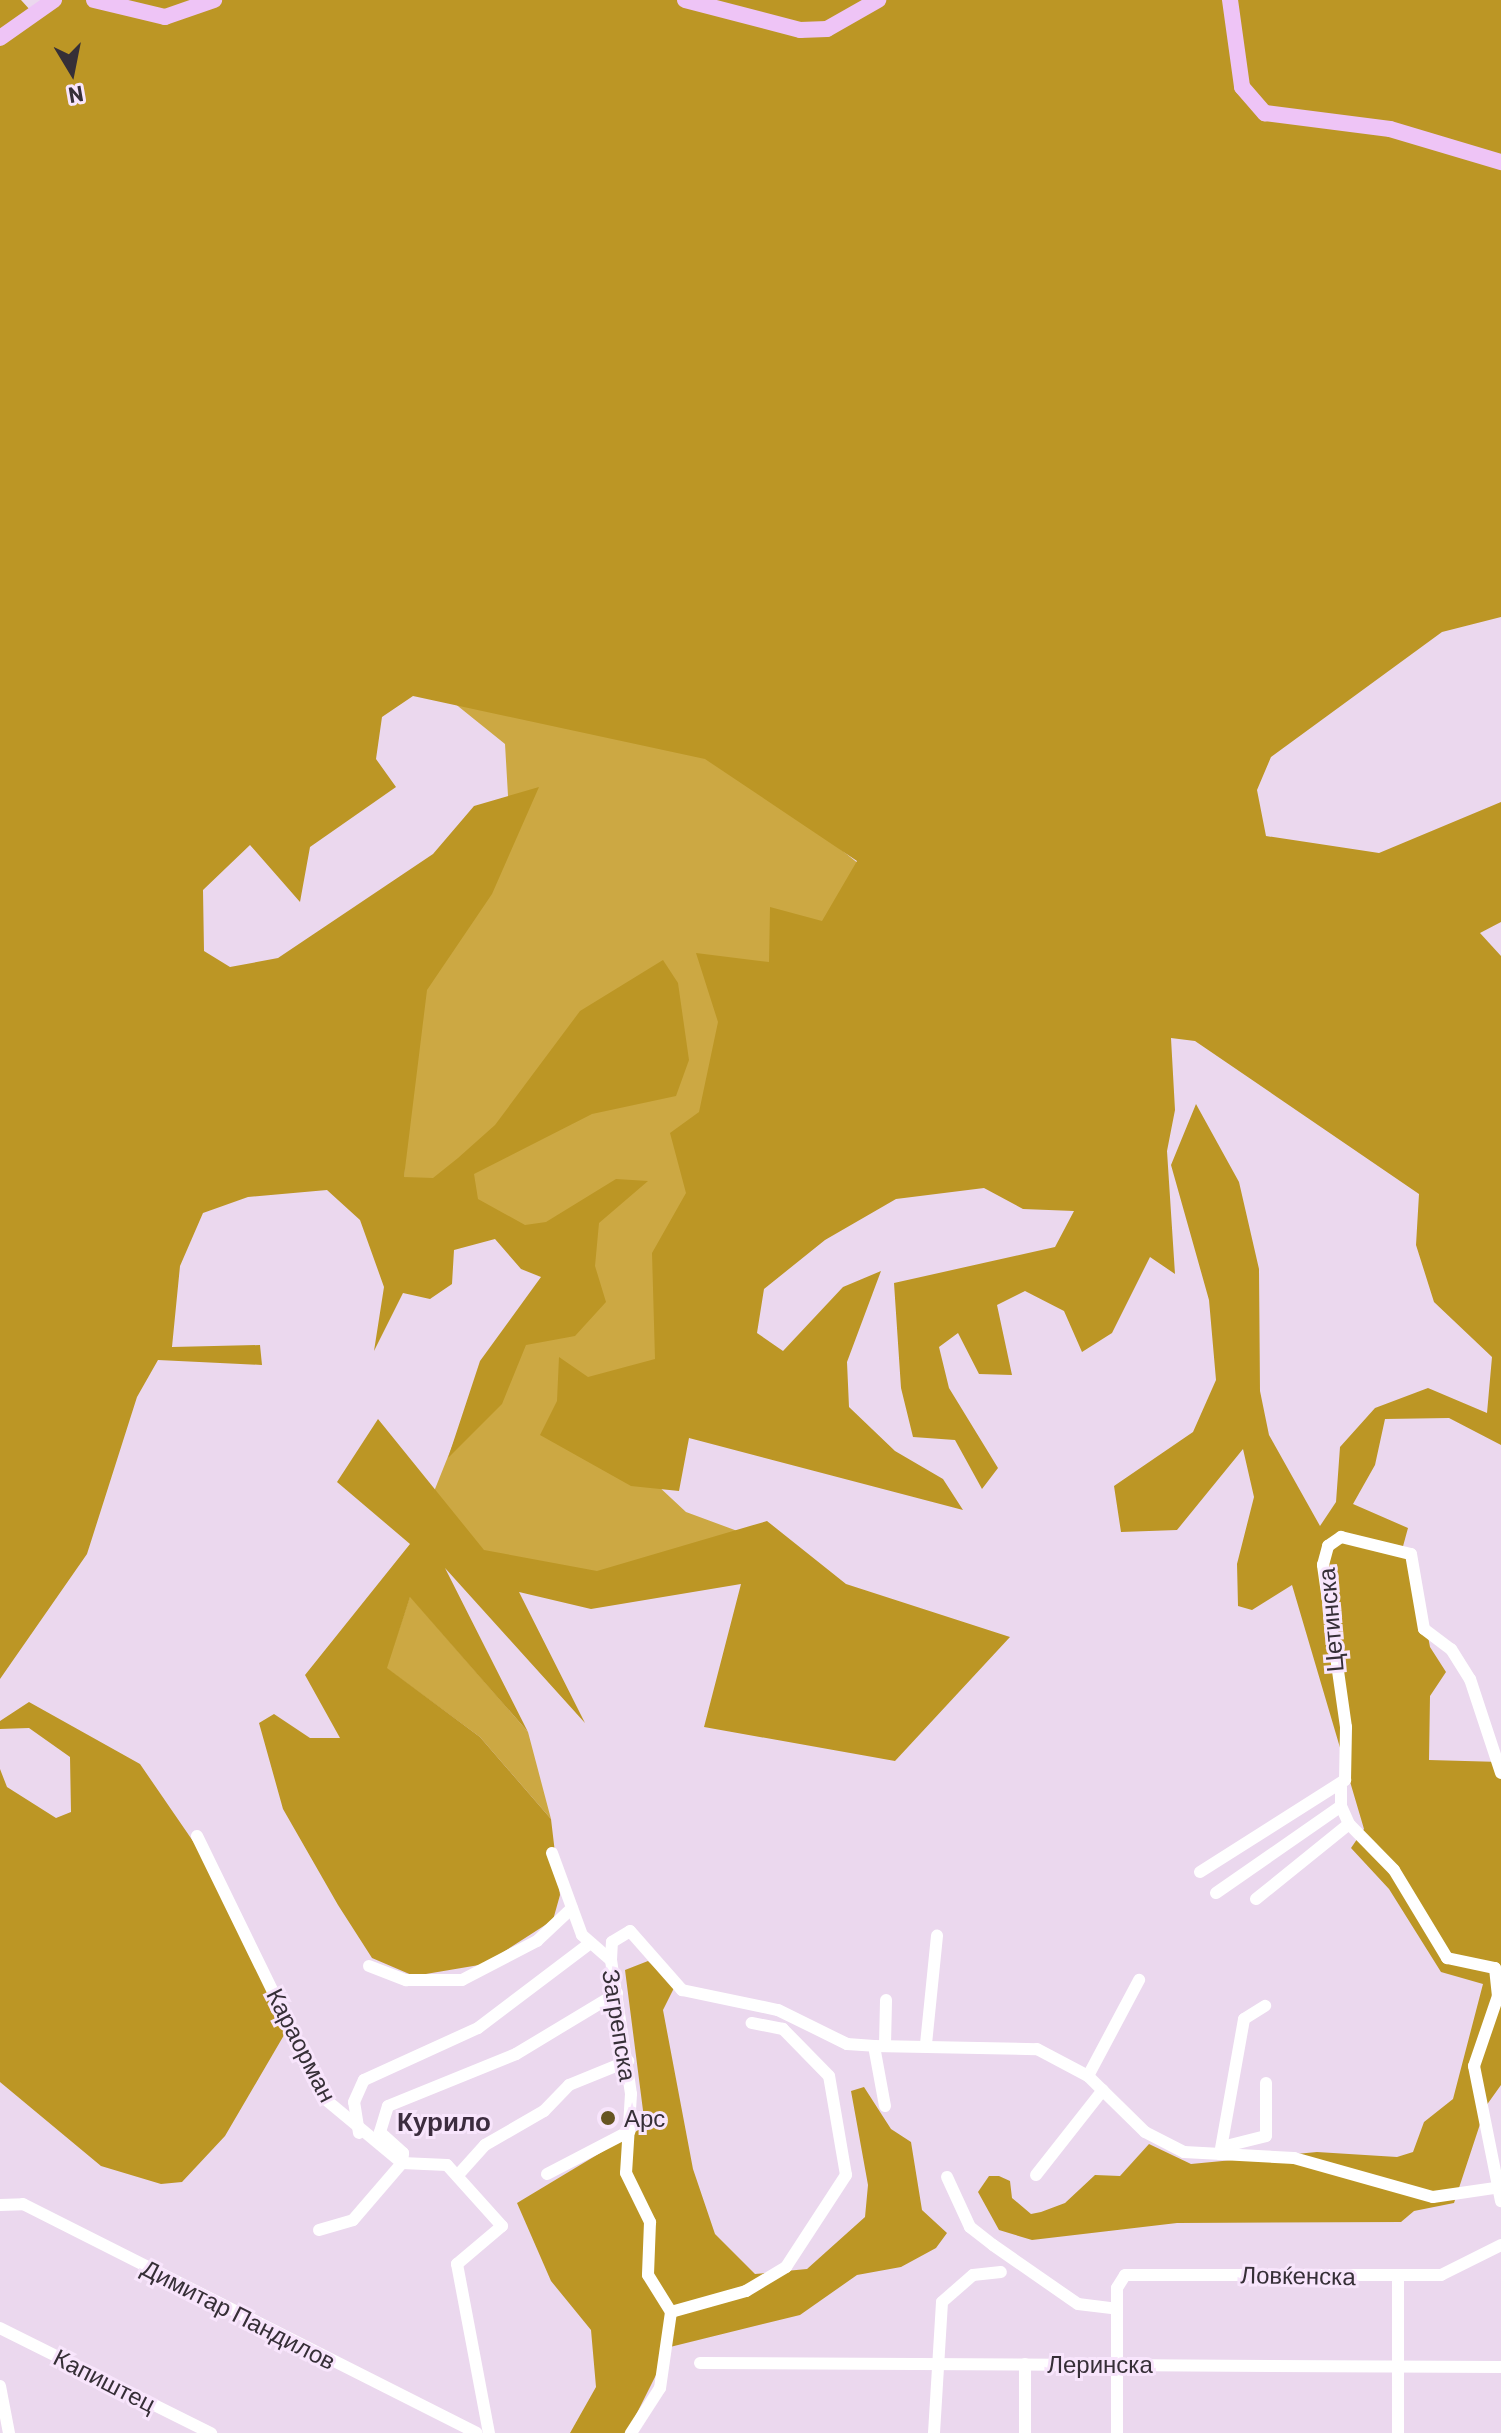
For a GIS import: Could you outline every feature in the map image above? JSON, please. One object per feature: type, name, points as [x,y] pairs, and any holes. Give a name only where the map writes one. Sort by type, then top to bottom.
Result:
[{"type":"main road","points":[[0,38],[54,0]]},
{"type":"main road","points":[[94,0],[165,17],[214,0]]},
{"type":"main road","points":[[685,0],[800,30],[827,29],[878,0]]},
{"type":"main road","points":[[1230,0],[1242,87],[1265,113],[1390,129],[1501,162]]},
{"type":"street","name":"Цетинска","points":[[1500,2196],[1474,2066],[1498,1996],[1495,1968],[1447,1958],[1394,1870],[1349,1824],[1341,1806],[1341,1787],[1349,1757],[1323,1565],[1328,1546],[1341,1537],[1411,1554],[1424,1629],[1465,1668],[1501,1773]]},
{"type":"street","points":[[1200,1872],[1341,1787]]},
{"type":"street","points":[[1216,1893],[1341,1806]]},
{"type":"street","points":[[1256,1899],[1349,1824]]},
{"type":"street","name":"Караорман","points":[[197,1836],[313,2078],[359,2133],[402,2163]]},
{"type":"street","name":"Загрепска","points":[[552,1853],[589,1944],[611,1960],[628,2061],[630,2131],[626,2173],[650,2222],[650,2281],[671,2312]]},
{"type":"street","points":[[369,1966],[406,1980],[462,1980],[537,1941],[572,1908]]},
{"type":"street","points":[[611,1960],[612,1942],[630,1931],[682,1990],[778,2010],[847,2044],[1037,2049],[1088,2076],[1159,2141],[1199,2156],[1266,2136],[1266,2083]]},
{"type":"street","points":[[926,2044],[937,1936]]},
{"type":"street","points":[[359,2133],[354,2102],[364,2080],[478,2028],[589,1944]]},
{"type":"street","points":[[1088,2076],[1139,1980]]},
{"type":"street","points":[[319,2230],[353,2220],[402,2163],[403,2153],[380,2132],[388,2106],[516,2054],[617,1993]]},
{"type":"street","points":[[885,2106],[879,2045],[886,2000]]},
{"type":"street","points":[[1221,2150],[1244,2019],[1265,2006]]},
{"type":"street","points":[[631,2433],[660,2388],[671,2312],[746,2291],[786,2267],[846,2175],[829,2076],[783,2029],[752,2023]]},
{"type":"street","points":[[458,2175],[485,2145],[544,2111],[569,2085],[628,2061]]},
{"type":"street","points":[[1036,2175],[1103,2090]]},
{"type":"street","points":[[547,2174],[630,2131]]},
{"type":"street","points":[[1221,2150],[1294,2158],[1433,2197],[1500,2196]]},
{"type":"street","points":[[402,2163],[441,2161],[458,2175],[502,2226],[457,2264],[489,2433]]},
{"type":"street","points":[[947,2177],[970,2227],[993,2245],[1078,2304],[1116,2309]]},
{"type":"street","name":"Димитар Пандилов","points":[[0,2205],[23,2204],[477,2433]]},
{"type":"street","name":"Ловќенска","points":[[1117,2433],[1116,2309],[1119,2280],[1132,2273],[1398,2276],[1450,2273],[1501,2245]]},
{"type":"street","points":[[934,2433],[935,2362],[942,2302],[973,2275],[1001,2272]]},
{"type":"street","points":[[1398,2276],[1398,2433]]},
{"type":"street","name":"Капиштец","points":[[0,2328],[211,2433]]},
{"type":"street","name":"Леринска","points":[[700,2363],[1501,2367]]},
{"type":"street","points":[[1025,2364],[1025,2433]]},
{"type":"street","points":[[0,2386],[9,2433]]},
{"type":"shaded area","points":[[0,0],[21,0],[31,11],[49,0],[1501,0],[1501,617],[1442,632],[1271,757],[1257,790],[1266,836],[1379,853],[1501,802],[1501,922],[1480,933],[1501,956],[1501,1445],[1449,1418],[1385,1419],[1375,1465],[1353,1504],[1408,1528],[1402,1550],[1415,1567],[1430,1647],[1446,1672],[1430,1696],[1429,1760],[1501,1762],[1501,2085],[1486,2106],[1454,2203],[1414,2211],[1401,2222],[1177,2223],[1032,2240],[999,2230],[978,2192],[989,2176],[999,2176],[1010,2181],[1012,2198],[1031,2214],[1041,2212],[1065,2203],[1095,2175],[1120,2176],[1149,2144],[1191,2164],[1317,2152],[1397,2157],[1413,2152],[1424,2122],[1453,2099],[1483,1984],[1441,1972],[1389,1889],[1351,1848],[1364,1829],[1292,1585],[1252,1610],[1238,1606],[1237,1564],[1254,1497],[1243,1449],[1177,1530],[1121,1532],[1114,1486],[1193,1432],[1216,1380],[1209,1300],[1171,1165],[1196,1104],[1239,1182],[1259,1269],[1260,1391],[1269,1435],[1320,1526],[1336,1502],[1340,1447],[1375,1408],[1428,1388],[1487,1413],[1492,1357],[1434,1302],[1416,1245],[1419,1194],[1195,1041],[1171,1038],[1175,1110],[1167,1151],[1175,1274],[1150,1257],[1112,1333],[1082,1352],[1064,1311],[1025,1291],[997,1305],[1012,1375],[979,1374],[958,1333],[939,1347],[949,1388],[998,1468],[982,1489],[955,1440],[913,1437],[901,1388],[894,1283],[1055,1247],[1074,1211],[1023,1209],[984,1188],[896,1199],[825,1240],[764,1289],[757,1333],[783,1351],[843,1287],[881,1271],[847,1362],[849,1407],[895,1451],[943,1479],[963,1510],[689,1438],[679,1491],[631,1486],[540,1435],[557,1401],[559,1357],[588,1377],[655,1359],[652,1253],[686,1193],[670,1133],[699,1112],[718,1022],[696,953],[769,962],[770,907],[822,921],[857,861],[705,759],[413,696],[382,717],[376,759],[396,787],[310,847],[300,902],[250,845],[203,890],[204,951],[230,967],[278,958],[433,854],[474,806],[539,787],[492,894],[427,990],[404,1177],[433,1178],[458,1158],[495,1125],[580,1011],[663,960],[678,983],[689,1060],[676,1096],[592,1114],[474,1174],[478,1199],[525,1225],[546,1222],[616,1179],[648,1181],[599,1223],[595,1266],[606,1302],[575,1336],[526,1345],[502,1404],[448,1458],[480,1361],[541,1277],[521,1269],[495,1239],[454,1250],[452,1284],[430,1299],[403,1293],[374,1351],[384,1287],[360,1220],[327,1190],[248,1197],[203,1213],[180,1266],[172,1347],[260,1345],[262,1365],[158,1360],[137,1397],[87,1554],[0,1679]]},
{"type":"shaded area","points":[[438,690],[709,744],[864,868],[642,1471],[686,1512],[751,1536],[587,1580],[471,1549],[431,1499],[455,1439],[513,1348],[582,1305],[543,1237],[404,1177],[411,1007],[509,813],[505,744]]},
{"type":"shaded area","points":[[378,1419],[484,1550],[597,1571],[767,1521],[846,1584],[1010,1637],[895,1761],[704,1727],[741,1584],[591,1609],[519,1592],[585,1723],[445,1568],[528,1732],[410,1597],[387,1668],[480,1737],[551,1819],[560,1895],[553,1920],[485,1964],[414,1976],[372,1958],[338,1905],[283,1809],[259,1723],[274,1714],[310,1738],[340,1738],[305,1675],[410,1544],[337,1482]]},
{"type":"shaded area","points":[[410,1596],[528,1732],[551,1819],[480,1737],[386,1668]]},
{"type":"shaded area","points":[[29,1702],[140,1764],[197,1847],[287,2030],[225,2136],[182,2182],[161,2184],[101,2166],[0,2082],[0,1769],[7,1787],[56,1818],[71,1812],[70,1757],[29,1728],[0,1729],[0,1721]]},
{"type":"shaded area","points":[[648,1961],[675,1986],[663,2010],[693,2169],[715,2234],[755,2274],[807,2269],[865,2217],[868,2185],[851,2091],[864,2087],[891,2129],[911,2142],[922,2210],[947,2233],[936,2248],[901,2267],[857,2275],[800,2315],[670,2347],[627,2433],[570,2433],[596,2387],[591,2330],[551,2281],[517,2203],[645,2126],[625,1970]]},
{"type":"place","name":"Арс","points":[[608,2118]]},
{"type":"district","name":"Курило","points":[[444,2121]]}]
